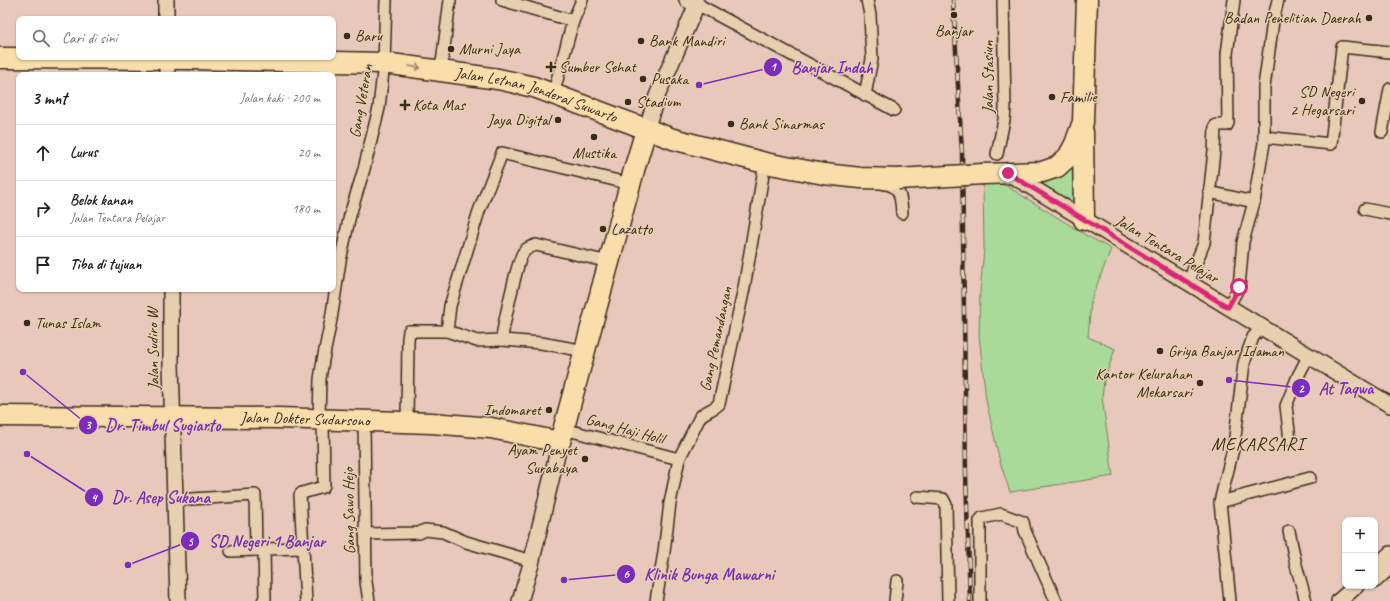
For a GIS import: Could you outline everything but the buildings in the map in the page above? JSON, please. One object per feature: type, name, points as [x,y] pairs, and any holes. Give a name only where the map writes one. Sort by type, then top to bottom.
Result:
[{"type":"highway","points":[[1084,220],[1082,144],[1087,0]]},
{"type":"highway","name":"Jalan Letnan Jenderal Suwarto","points":[[0,58],[16,59]]},
{"type":"highway","name":"Jalan Letnan Jenderal Suwarto","points":[[56,60],[167,64],[384,63],[498,79],[534,87],[646,130],[674,139],[768,164],[824,174],[861,178],[898,179],[1042,172],[1057,167],[1068,157],[1075,144],[1083,122]]},
{"type":"highway","points":[[562,435],[608,262],[646,130]]},
{"type":"highway","name":"Jalan Dokter Sudarsono","points":[[0,416],[321,419],[464,425],[562,435]]},
{"type":"main road","points":[[166,0],[166,16]]},
{"type":"main road","points":[[646,130],[692,2]]},
{"type":"main road","name":"Jalan Tentara Pelajar","points":[[1008,173],[1390,405]]},
{"type":"main road","name":"Jalan Sudiro W","points":[[171,292],[178,601]]},
{"type":"main road","points":[[520,601],[532,561],[562,435]]},
{"type":"main road","points":[[1378,565],[1390,554]]},
{"type":"main road","points":[[1378,577],[1390,566]]},
{"type":"main road","points":[[1339,601],[1353,589]]},
{"type":"main road","points":[[1352,601],[1365,589]]},
{"type":"street","name":"Gang Veteran","points":[[336,287],[350,214],[364,168],[379,108],[384,63],[386,0]]},
{"type":"street","points":[[441,71],[450,0]]},
{"type":"street","points":[[502,0],[573,21]]},
{"type":"street","points":[[553,95],[573,21],[582,0]]},
{"type":"street","points":[[865,95],[872,59],[870,15],[867,0]]},
{"type":"street","name":"Jalan Stasiun","points":[[997,154],[1005,108],[1003,0]]},
{"type":"street","points":[[1188,283],[1204,243],[1214,151],[1215,126],[1227,125],[1228,123],[1227,54],[1234,0]]},
{"type":"street","points":[[1228,307],[1239,287],[1243,242],[1254,202],[1264,137],[1264,87],[1273,21],[1278,0]]},
{"type":"street","points":[[692,2],[894,110]]},
{"type":"street","points":[[1264,137],[1331,144],[1342,47],[1390,52]]},
{"type":"street","points":[[1382,132],[1390,89]]},
{"type":"street","points":[[447,331],[450,306],[479,211],[502,153],[546,163],[580,173],[631,184]]},
{"type":"street","points":[[768,164],[796,175],[893,185],[899,193],[902,213]]},
{"type":"street","name":"Gang Pemandangan","points":[[656,601],[670,503],[679,459],[700,417],[705,412],[713,410],[719,404],[744,288],[768,164]]},
{"type":"street","points":[[1209,192],[1254,202]]},
{"type":"street","points":[[1365,209],[1390,214]]},
{"type":"street","points":[[502,340],[506,313],[522,254],[528,247],[536,245],[608,262]]},
{"type":"street","name":"Gang Veteran","points":[[303,548],[300,495],[302,493],[323,487],[324,485],[320,379],[335,292]]},
{"type":"street","points":[[1230,601],[1220,502],[1234,445],[1244,363],[1253,337],[1262,327]]},
{"type":"street","points":[[407,422],[409,331],[447,331],[477,341],[502,340],[541,342],[585,350]]},
{"type":"street","points":[[1290,440],[1286,406],[1298,376],[1309,355]]},
{"type":"street","name":"Gang Sawo Hejo","points":[[364,421],[366,582],[368,601]]},
{"type":"street","name":"Gang Haji Holil","points":[[562,435],[679,459]]},
{"type":"street","points":[[1220,502],[1310,478]]},
{"type":"street","points":[[176,500],[255,495],[265,599],[263,601]]},
{"type":"street","points":[[916,497],[943,499],[946,505],[948,601]]},
{"type":"street","points":[[980,601],[980,521],[982,518],[1000,514],[1023,522],[1025,531],[1056,601]]},
{"type":"street","points":[[365,534],[420,532],[425,530],[443,532],[466,542],[532,561]]},
{"type":"street","points":[[1289,531],[1296,565],[1306,601]]},
{"type":"street","points":[[231,551],[303,548],[306,601]]},
{"type":"street","points":[[895,601],[897,582]]},
{"type":"green space","points":[[1078,158],[1079,206],[1039,182]]},
{"type":"green space","points":[[983,182],[1005,185],[1111,249],[1091,300],[1088,337],[1115,349],[1104,381],[1102,397],[1113,476],[1010,492],[1000,462],[986,400],[979,335],[980,291],[984,249]]},
{"type":"railway","points":[[953,0],[962,153],[966,474],[970,601]]},
{"type":"place","name":"Banjar","points":[[954,15]]},
{"type":"place","name":"Badan Penelitian Daerah","points":[[1369,18]]},
{"type":"place","name":"Baru","points":[[347,36]]},
{"type":"place","name":"Bank Mandiri","points":[[641,41]]},
{"type":"place","name":"Murni Jaya","points":[[451,49]]},
{"type":"place","name":"Sumber Sehat","points":[[551,67]]},
{"type":"place","name":"Pusaka","points":[[643,79]]},
{"type":"place","name":"Banjar Indah","points":[[699,85]]},
{"type":"place","name":"Familie","points":[[1052,97]]},
{"type":"place","name":"SD Negeri 2 Hegarsari","points":[[1362,101]]},
{"type":"place","name":"Stadium","points":[[628,102]]},
{"type":"place","name":"Kota Mas","points":[[405,105]]},
{"type":"place","name":"Jaya Digital","points":[[558,120]]},
{"type":"place","name":"Bank Sinarmas","points":[[731,124]]},
{"type":"place","name":"Mustika","points":[[594,137]]},
{"type":"place","name":"Lazatto","points":[[603,229]]},
{"type":"place","name":"Tunas Islam","points":[[27,323]]},
{"type":"place","name":"Griya Banjar Idaman","points":[[1160,351]]},
{"type":"place","name":"Dr. Timbul Sugiarto","points":[[23,372]]},
{"type":"place","name":"At Taqwa","points":[[1229,380]]},
{"type":"place","name":"Kantor Kelurahan Mekarsari","points":[[1200,383]]},
{"type":"place","name":"Indomaret","points":[[549,410]]},
{"type":"place","name":"Dr. Asep Sukana","points":[[27,454]]},
{"type":"place","name":"Ayam Penyet Surabaya","points":[[585,459]]},
{"type":"place","name":"SD Negeri 1 Banjar","points":[[128,565]]},
{"type":"place","name":"Klinik Bunga Mawarni","points":[[564,580]]},
{"type":"district","name":"MEKARSARI","points":[[1258,444]]},
{"type":"route","points":[[1008,173],[1228,307],[1239,287]]}]
